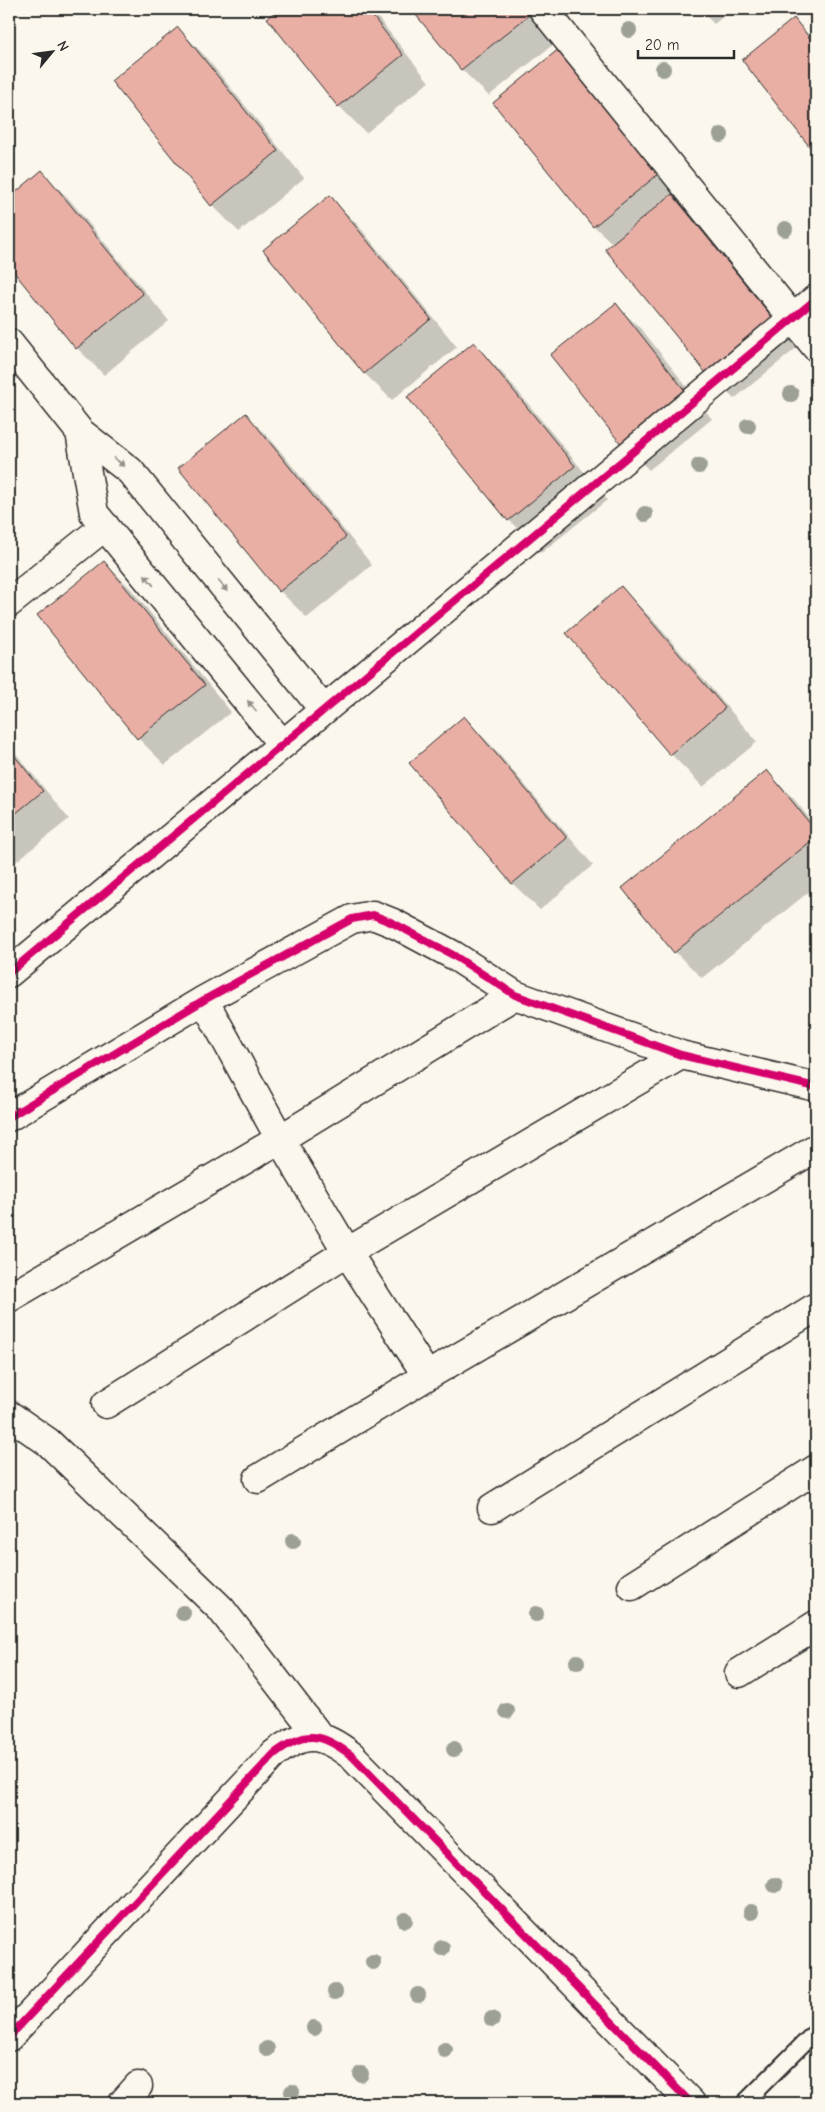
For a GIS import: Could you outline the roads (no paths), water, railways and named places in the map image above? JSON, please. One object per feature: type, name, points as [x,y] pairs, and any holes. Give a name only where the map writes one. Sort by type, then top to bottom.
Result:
[{"type":"street","points":[[543,9],[816,347]]},
{"type":"street","points":[[9,973],[816,299]]},
{"type":"street","points":[[9,343],[80,432],[130,471],[324,710]]},
{"type":"street","points":[[80,432],[94,513],[282,744]]},
{"type":"street","points":[[9,603],[105,526]]},
{"type":"street","points":[[9,1117],[204,1000],[352,919],[373,915],[393,923],[452,955],[515,995],[681,1055],[816,1087]]},
{"type":"street","points":[[9,1298],[280,1140],[515,995]]},
{"type":"street","points":[[204,1000],[280,1140],[427,1376]]},
{"type":"street","points":[[106,1404],[348,1252],[681,1055]]},
{"type":"street","points":[[258,1478],[427,1376],[816,1148]]},
{"type":"street","points":[[492,1508],[816,1307]]},
{"type":"street","points":[[9,1415],[48,1442],[221,1609],[320,1737]]},
{"type":"street","points":[[632,1586],[816,1469]]},
{"type":"street","points":[[739,1673],[816,1625]]},
{"type":"street","points":[[9,2037],[274,1754],[289,1742],[320,1737],[336,1743],[352,1756],[691,2103]]},
{"type":"lane","points":[[744,2103],[816,2031]]}]
